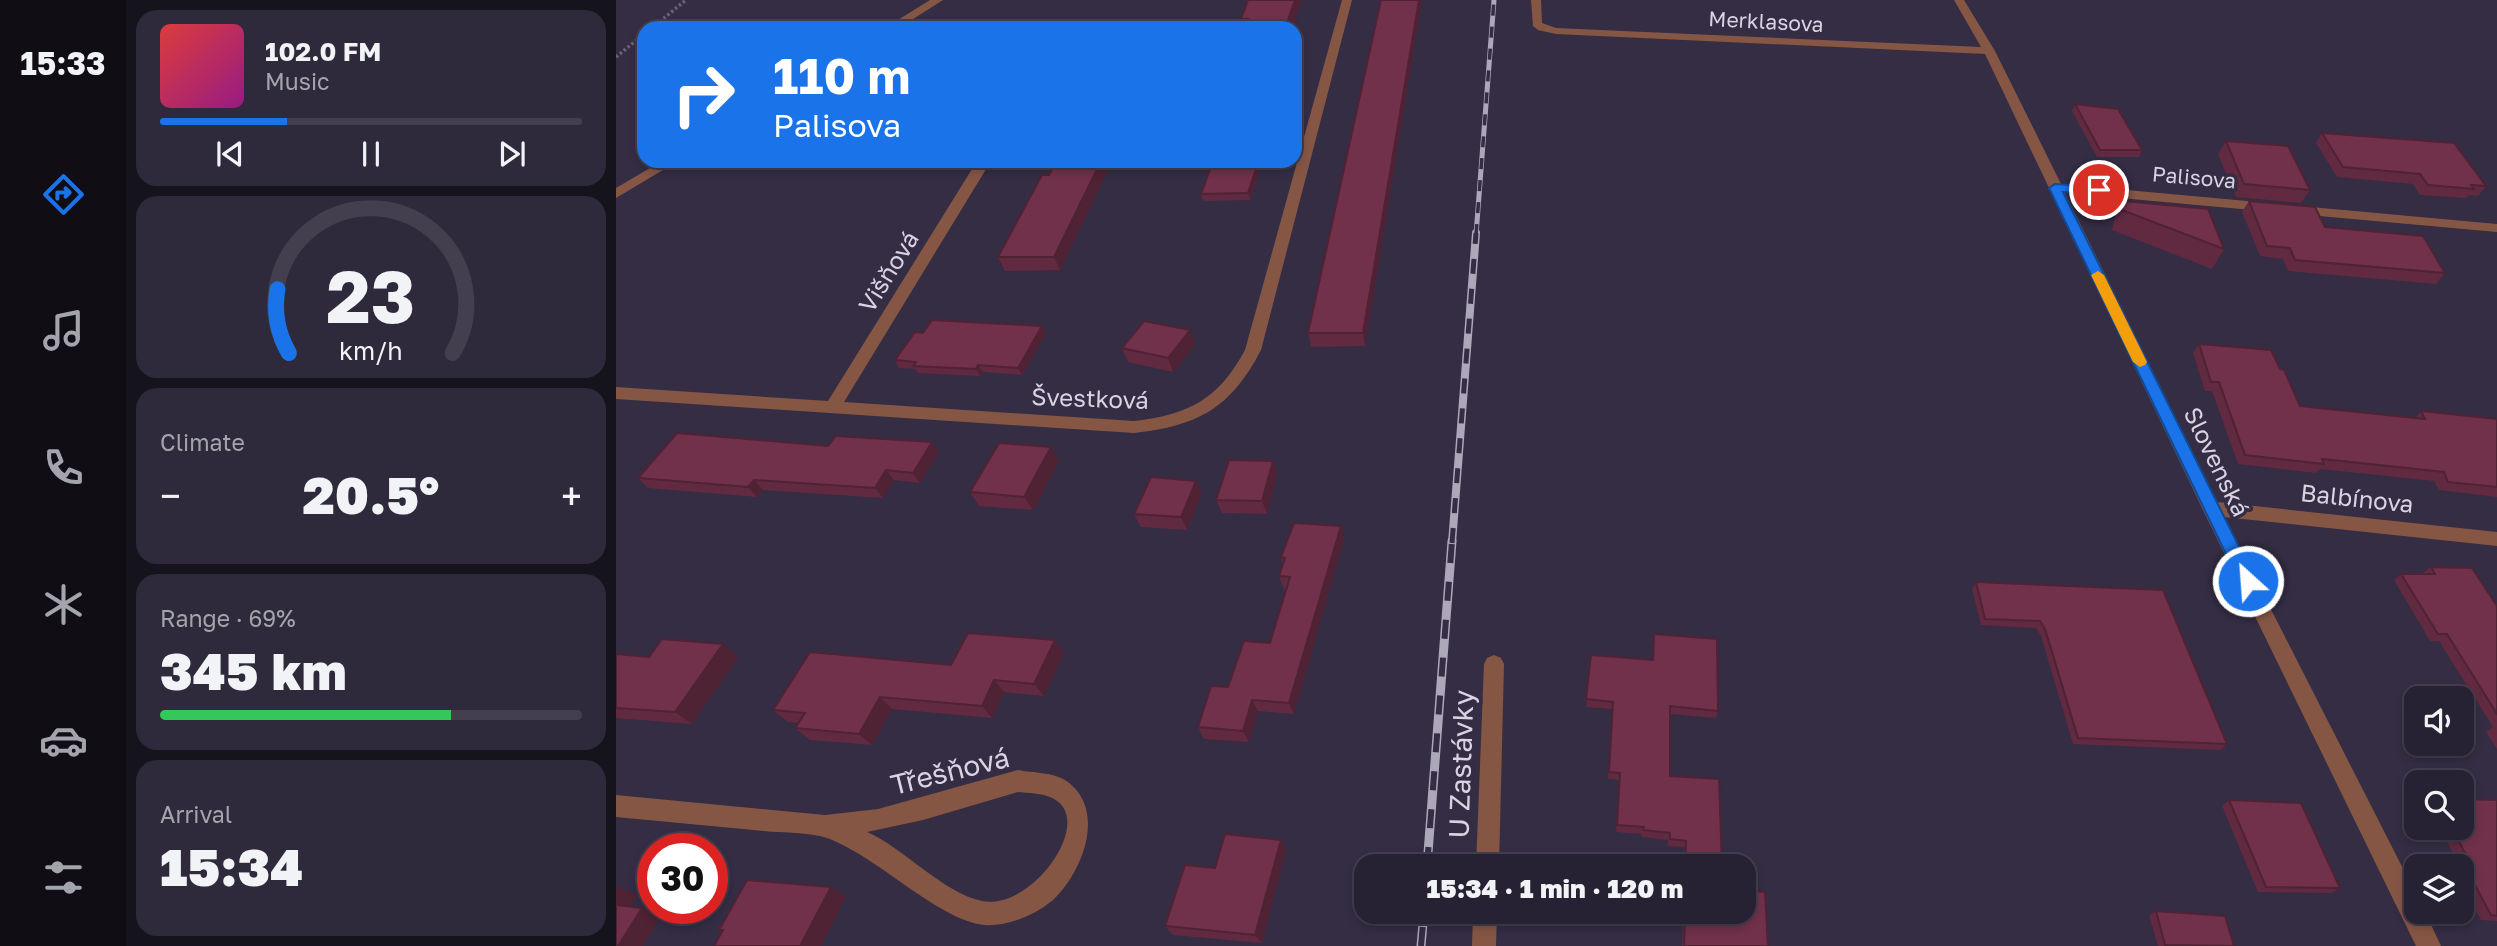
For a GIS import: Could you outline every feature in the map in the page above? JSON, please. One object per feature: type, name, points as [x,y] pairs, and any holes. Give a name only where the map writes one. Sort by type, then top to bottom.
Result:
[{"type":"street","points":[[903,21],[938,0]]},
{"type":"street","name":"Švestková","points":[[1302,167],[1347,0]]},
{"type":"street","name":"Merklasova","points":[[1536,0],[1536,16],[1542,28],[1571,33],[1989,51]]},
{"type":"street","name":"Slovenská","points":[[1959,0],[1989,51],[2211,508],[2429,946]]},
{"type":"street","points":[[616,194],[659,168]]},
{"type":"street","name":"Višňová","points":[[833,407],[980,168]]},
{"type":"street","name":"Švestková","points":[[616,393],[1134,427],[1182,419],[1223,395],[1240,375],[1253,349],[1302,168]]},
{"type":"street","name":"Palisova","points":[[2055,188],[2497,229]]},
{"type":"street","name":"Balbínova","points":[[2211,508],[2497,540]]},
{"type":"street","name":"U Zastávky","points":[[1487,854],[1494,664]]},
{"type":"street","name":"Třešňová","points":[[616,806],[825,826],[889,817],[1018,781],[1056,787],[1070,799],[1078,815],[1076,839],[1064,865],[1048,888],[1027,903],[1003,912],[983,913],[956,903],[865,843],[825,826]]},
{"type":"street","points":[[1484,946],[1485,924]]},
{"type":"path","points":[[660,21],[686,0]]},
{"type":"path","points":[[616,57],[637,40]]},
{"type":"building","points":[[1248,0],[1295,0],[1288,21],[1241,19]]},
{"type":"building","points":[[1381,0],[1419,0],[1363,333],[1308,333]]},
{"type":"building","points":[[2075,104],[2118,109],[2142,150],[2100,150]]},
{"type":"building","points":[[2322,133],[2454,143],[2486,186],[2471,185],[2474,189],[2428,185],[2420,174],[2343,167]]},
{"type":"building","points":[[2226,141],[2288,146],[2310,190],[2244,184]]},
{"type":"building","points":[[1052,168],[1098,168],[1054,257],[998,257],[1042,175],[1049,175]]},
{"type":"building","points":[[1210,168],[1256,168],[1248,193],[1201,194]]},
{"type":"building","points":[[2124,201],[2208,209],[2224,249],[2122,210]]},
{"type":"building","points":[[2249,201],[2315,207],[2325,227],[2423,236],[2445,273],[2295,260],[2290,248],[2267,246]]},
{"type":"building","points":[[932,320],[1042,326],[1018,368],[978,365],[976,369],[913,366],[916,362],[895,360],[915,332],[923,333]]},
{"type":"building","points":[[1144,321],[1190,330],[1168,358],[1122,348]]},
{"type":"building","points":[[2199,344],[2271,350],[2280,369],[2284,370],[2300,406],[2425,419],[2421,411],[2497,419],[2497,487],[2448,482],[2444,472],[2322,459],[2324,464],[2245,455],[2219,382],[2211,382]]},
{"type":"building","points":[[677,433],[828,446],[836,436],[932,442],[913,473],[886,470],[875,488],[754,480],[748,487],[638,478]]},
{"type":"building","points":[[999,443],[1051,447],[1024,497],[970,492]]},
{"type":"building","points":[[1229,460],[1273,461],[1262,501],[1216,500]]},
{"type":"building","points":[[1151,477],[1196,481],[1181,517],[1134,514]]},
{"type":"building","points":[[1294,523],[1341,526],[1289,703],[1252,700],[1243,731],[1198,727],[1211,686],[1228,687],[1244,641],[1270,643],[1290,577],[1279,576],[1285,558],[1281,557]]},
{"type":"building","points":[[2431,567],[2472,568],[2497,606],[2497,714],[2447,634],[2438,634],[2401,574],[2435,574]]},
{"type":"building","points":[[1976,582],[2163,590],[2227,744],[2078,738],[2045,629],[2040,621],[1985,619]]},
{"type":"building","points":[[968,633],[1055,640],[1034,684],[994,680],[982,706],[880,697],[859,734],[795,728],[805,713],[773,710],[810,652],[951,665]]},
{"type":"building","points":[[1654,634],[1717,639],[1718,711],[1670,706],[1670,776],[1719,779],[1722,854],[1685,854],[1686,841],[1670,839],[1670,833],[1617,825],[1620,773],[1609,772],[1613,702],[1586,699],[1591,655],[1653,660]]},
{"type":"building","points":[[662,639],[723,644],[675,712],[616,708],[616,654],[649,657]]},
{"type":"building","points":[[2474,799],[2497,800],[2497,916],[2491,915],[2474,883],[2474,854],[2465,854],[2458,840],[2474,840]]},
{"type":"building","points":[[2229,800],[2301,803],[2340,888],[2266,887]]},
{"type":"building","points":[[1225,834],[1281,840],[1255,935],[1165,926],[1185,865],[1215,868]]},
{"type":"building","points":[[747,880],[831,887],[800,946],[714,946],[723,930],[719,930],[722,924],[728,924],[728,914]]},
{"type":"building","points":[[1756,891],[1765,892],[1768,946],[1684,946],[1685,924],[1756,924]]},
{"type":"building","points":[[616,905],[637,907],[637,916],[616,946]]},
{"type":"building","points":[[2156,911],[2225,916],[2234,946],[2165,945]]},
{"type":"railway","points":[[1476,235],[1494,0]]},
{"type":"railway","points":[[1452,543],[1476,233]]},
{"type":"railway","points":[[1428,854],[1452,541]]},
{"type":"railway","points":[[1421,946],[1423,924]]},
{"type":"slow traffic","points":[[2098,275],[2140,362]]},
{"type":"route","points":[[2099,190],[2055,188],[2248,581]]}]
